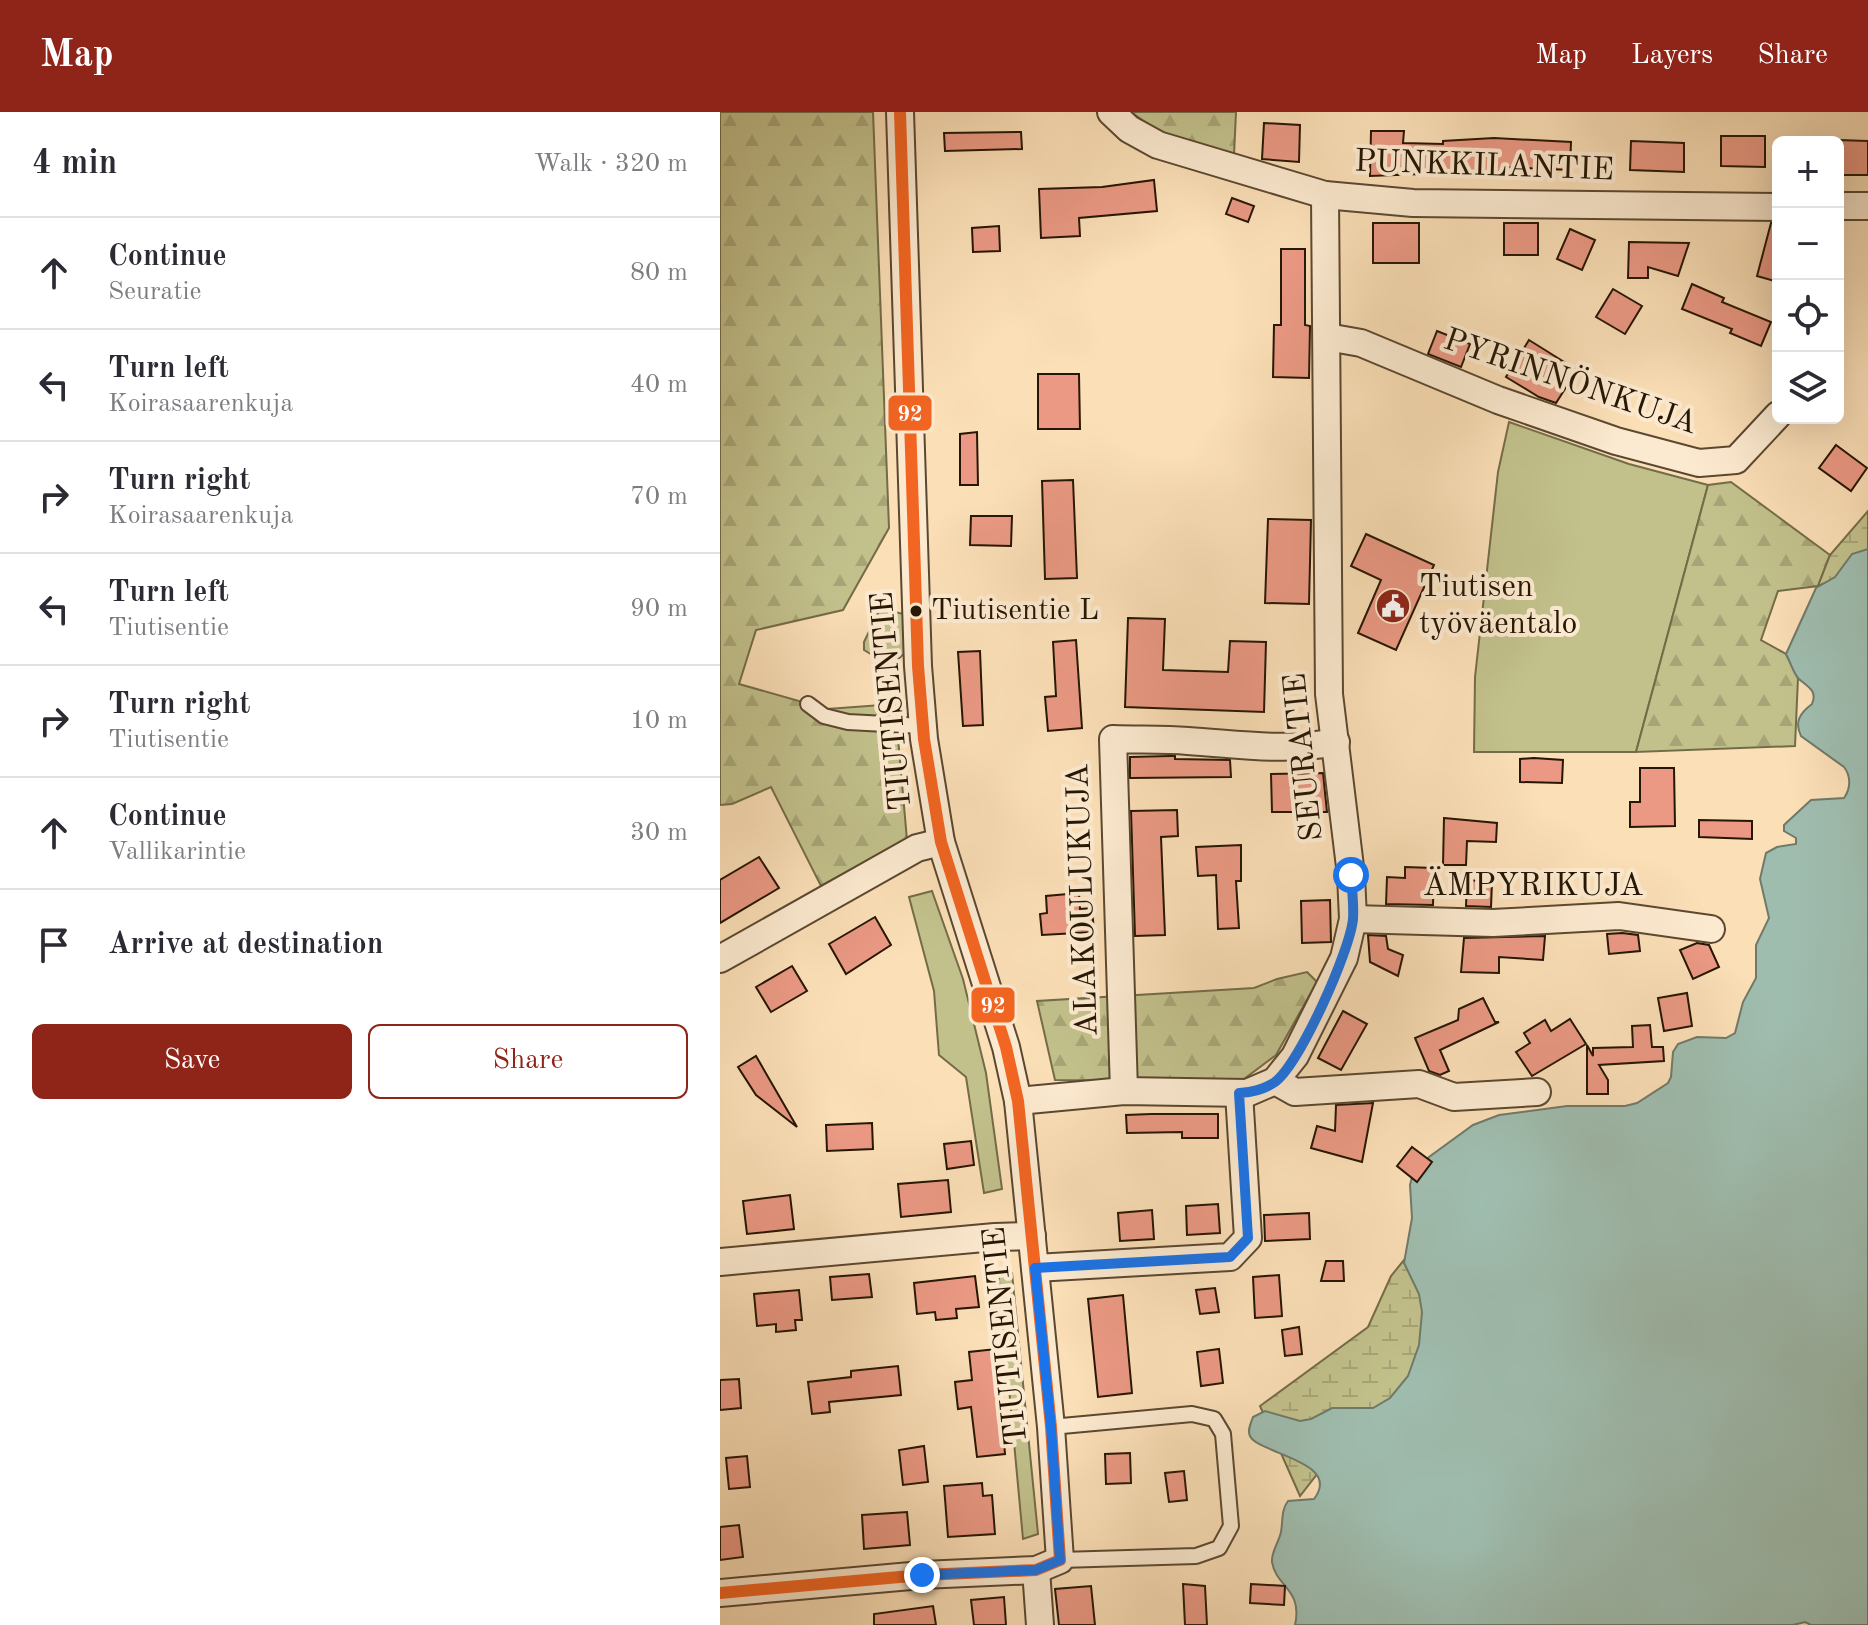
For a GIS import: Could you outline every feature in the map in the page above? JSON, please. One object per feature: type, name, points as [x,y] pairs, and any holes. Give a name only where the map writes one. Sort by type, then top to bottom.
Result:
[{"type":"street","name":"TIUTISENTIE","points":[[900,112],[918,666],[923,726],[941,842],[1006,1047],[1018,1101],[1051,1427],[1037,1567],[1040,1625]]},
{"type":"street","name":"PUNKKILANTIE","points":[[1111,112],[1129,129],[1158,145],[1325,195],[1413,203],[1772,207]]},
{"type":"street","name":"SEURATIE","points":[[1275,1081],[1295,1056],[1344,958],[1353,919],[1351,875],[1329,694],[1325,195]]},
{"type":"street","points":[[1844,206],[1868,206]]},
{"type":"street","name":"PYRINNÖNKUJA","points":[[1327,337],[1361,343],[1498,400],[1616,441],[1699,463],[1736,460],[1772,421]]},
{"type":"street","name":"ALAKOULUKUJA","points":[[1124,1091],[1113,739],[1278,748],[1313,747],[1336,742]]},
{"type":"street","points":[[720,959],[917,848],[941,842]]},
{"type":"street","name":"ÄMPYRIKUJA","points":[[1353,919],[1493,923],[1619,916],[1711,929]]},
{"type":"street","points":[[1018,1101],[1124,1091],[1239,1093],[1259,1089],[1275,1081],[1295,1092],[1419,1084],[1454,1097],[1537,1092]]},
{"type":"street","points":[[1035,1268],[1230,1257],[1248,1238],[1239,1093]]},
{"type":"street","points":[[720,1262],[1032,1236]]},
{"type":"street","points":[[720,1593],[1037,1567]]},
{"type":"lane","points":[[808,704],[824,716],[848,722],[923,726]]},
{"type":"lane","points":[[1037,1567],[1196,1556],[1219,1548],[1231,1526],[1223,1434],[1214,1419],[1192,1414],[1051,1427]]},
{"type":"green space","points":[[720,112],[873,112],[889,528],[843,610],[756,630],[739,684],[827,709],[895,704],[907,840],[821,886],[771,787],[732,804],[720,805]]},
{"type":"green space","points":[[1131,112],[1236,112],[1234,155],[1167,138]]},
{"type":"green space","points":[[1509,422],[1629,464],[1708,485],[1636,752],[1474,752],[1475,677],[1498,472]]},
{"type":"green space","points":[[1731,482],[1830,555],[1818,586],[1778,591],[1761,640],[1786,654],[1798,678],[1795,746],[1636,752],[1708,485]]},
{"type":"green space","points":[[1868,511],[1868,565],[1818,586],[1830,555]]},
{"type":"green space","points":[[880,609],[904,614],[905,653],[897,660],[886,663],[864,650],[864,642]]},
{"type":"green space","points":[[932,891],[963,979],[986,1073],[1002,1189],[984,1193],[966,1077],[939,1055],[934,991],[909,897]]},
{"type":"green space","points":[[1307,972],[1317,982],[1276,1055],[1240,1082],[1055,1080],[1037,1001],[1254,988]]},
{"type":"green space","points":[[1413,1249],[1446,1328],[1388,1431],[1346,1437],[1300,1496],[1260,1406],[1368,1327],[1391,1276]]},
{"type":"green space","points":[[998,1270],[1012,1273],[1038,1534],[1023,1539]]},
{"type":"shaded area","points":[[1868,549],[1868,1625],[1811,1625],[1805,1622],[1793,1625],[1295,1625],[1295,1603],[1274,1570],[1272,1558],[1288,1501],[1314,1499],[1320,1486],[1317,1476],[1309,1467],[1267,1448],[1250,1436],[1253,1417],[1265,1411],[1300,1421],[1332,1408],[1373,1408],[1390,1398],[1408,1376],[1419,1345],[1422,1312],[1419,1294],[1404,1263],[1412,1218],[1410,1185],[1412,1177],[1429,1157],[1473,1125],[1499,1115],[1567,1106],[1625,1106],[1637,1103],[1668,1083],[1673,1052],[1678,1044],[1697,1037],[1726,1038],[1735,1033],[1743,1002],[1756,978],[1756,945],[1769,918],[1760,879],[1766,853],[1777,847],[1796,844],[1796,838],[1784,831],[1784,825],[1811,800],[1844,798],[1849,786],[1844,767],[1801,736],[1799,718],[1812,704],[1814,695],[1796,676],[1786,654],[1816,588],[1835,577],[1852,554]]},
{"type":"building","points":[[1264,123],[1300,125],[1299,162],[1262,159]]},
{"type":"building","points":[[1371,131],[1404,131],[1403,143],[1443,144],[1443,141],[1494,138],[1571,142],[1570,170],[1503,167],[1503,171],[1370,176]]},
{"type":"building","points":[[1021,132],[1022,149],[945,151],[944,133]]},
{"type":"building","points":[[1721,136],[1765,136],[1765,167],[1721,166]]},
{"type":"building","points":[[1844,140],[1868,141],[1868,175],[1844,175]]},
{"type":"building","points":[[1631,141],[1684,143],[1684,172],[1630,170]]},
{"type":"building","points":[[1154,180],[1157,211],[1079,218],[1080,236],[1041,238],[1039,189],[1102,187]]},
{"type":"building","points":[[1232,198],[1254,206],[1248,222],[1226,214]]},
{"type":"building","points":[[1373,223],[1419,223],[1419,263],[1373,263]]},
{"type":"building","points":[[1504,223],[1538,223],[1538,255],[1504,255]]},
{"type":"building","points":[[1771,223],[1772,223],[1772,280],[1757,276]]},
{"type":"building","points":[[999,226],[1000,251],[973,252],[972,228]]},
{"type":"building","points":[[1570,229],[1595,240],[1582,270],[1557,259]]},
{"type":"building","points":[[1629,242],[1689,243],[1678,276],[1648,267],[1648,278],[1628,278]]},
{"type":"building","points":[[1281,249],[1305,249],[1305,325],[1310,326],[1309,378],[1273,377],[1274,325],[1281,325]]},
{"type":"building","points":[[1692,284],[1724,298],[1722,302],[1771,322],[1761,346],[1730,333],[1732,329],[1682,309]]},
{"type":"building","points":[[1613,289],[1642,306],[1625,334],[1596,317]]},
{"type":"building","points":[[1437,331],[1470,344],[1461,367],[1428,354]]},
{"type":"building","points":[[1529,340],[1577,370],[1556,403],[1539,397],[1506,377]]},
{"type":"building","points":[[1038,374],[1079,374],[1080,429],[1038,429]]},
{"type":"building","points":[[977,432],[978,485],[960,485],[960,434]]},
{"type":"building","points":[[1836,445],[1867,468],[1851,491],[1819,468]]},
{"type":"building","points":[[1073,480],[1077,578],[1045,579],[1042,481]]},
{"type":"building","points":[[971,516],[1012,516],[1011,546],[970,545]]},
{"type":"building","points":[[1268,519],[1311,520],[1309,604],[1265,603]]},
{"type":"building","name":"Tiutisen työväentalo","points":[[1366,534],[1434,565],[1396,650],[1358,633],[1381,580],[1351,566]]},
{"type":"building","points":[[1128,618],[1165,619],[1163,670],[1228,672],[1230,641],[1266,642],[1264,712],[1125,707]]},
{"type":"building","points":[[1076,640],[1082,728],[1048,731],[1045,697],[1056,696],[1053,642]]},
{"type":"building","points":[[980,651],[983,725],[963,726],[958,652]]},
{"type":"building","points":[[1175,756],[1175,759],[1230,760],[1231,777],[1130,778],[1130,757]]},
{"type":"building","points":[[1520,759],[1563,760],[1562,783],[1520,782]]},
{"type":"building","points":[[1640,768],[1674,768],[1675,826],[1630,827],[1630,802],[1640,802]]},
{"type":"building","points":[[1323,773],[1327,812],[1272,812],[1271,774]]},
{"type":"building","points":[[1177,810],[1178,836],[1161,837],[1165,935],[1135,936],[1131,811]]},
{"type":"building","points":[[1444,818],[1497,823],[1496,842],[1467,841],[1466,865],[1443,865]]},
{"type":"building","points":[[1699,820],[1752,821],[1752,839],[1699,837]]},
{"type":"building","points":[[1241,845],[1241,881],[1236,881],[1239,928],[1218,929],[1216,875],[1198,876],[1196,847]]},
{"type":"building","points":[[759,857],[779,888],[720,923],[720,880]]},
{"type":"building","points":[[1405,867],[1434,868],[1433,905],[1386,904],[1387,877],[1405,878]]},
{"type":"building","points":[[1467,880],[1492,882],[1491,907],[1466,906]]},
{"type":"building","points":[[1079,893],[1080,909],[1092,908],[1094,932],[1042,935],[1040,914],[1047,913],[1046,896]]},
{"type":"building","points":[[1330,900],[1331,942],[1302,943],[1301,901]]},
{"type":"building","points":[[875,917],[891,945],[846,974],[829,944]]},
{"type":"building","points":[[1607,934],[1638,935],[1640,951],[1609,954]]},
{"type":"building","points":[[1368,935],[1386,936],[1388,949],[1403,955],[1398,976],[1370,962]]},
{"type":"building","points":[[1545,936],[1543,960],[1499,957],[1499,973],[1461,972],[1464,938]]},
{"type":"building","points":[[1697,943],[1709,945],[1719,967],[1693,979],[1680,950]]},
{"type":"building","points":[[792,966],[807,991],[771,1012],[756,987]]},
{"type":"building","points":[[1687,993],[1692,1026],[1664,1031],[1658,998]]},
{"type":"building","points":[[1483,998],[1495,1022],[1499,1022],[1440,1050],[1449,1071],[1440,1075],[1429,1071],[1415,1038],[1458,1020],[1459,1009]]},
{"type":"building","points":[[1343,1011],[1367,1024],[1341,1070],[1318,1058]]},
{"type":"building","points":[[1570,1019],[1586,1044],[1532,1076],[1516,1052],[1530,1043],[1524,1033],[1545,1020],[1551,1031]]},
{"type":"building","points":[[1650,1025],[1652,1047],[1663,1047],[1664,1061],[1599,1065],[1608,1080],[1608,1094],[1587,1094],[1587,1045],[1593,1056],[1593,1048],[1633,1047],[1632,1026]]},
{"type":"building","points":[[756,1056],[797,1127],[756,1095],[738,1067]]},
{"type":"building","points":[[1373,1103],[1362,1162],[1311,1148],[1317,1126],[1335,1131],[1336,1105]]},
{"type":"building","points":[[1218,1114],[1218,1138],[1182,1138],[1182,1132],[1127,1133],[1126,1115]]},
{"type":"building","points":[[872,1123],[873,1149],[827,1151],[826,1125]]},
{"type":"building","points":[[971,1141],[974,1165],[947,1169],[944,1144]]},
{"type":"building","points":[[1412,1147],[1432,1162],[1417,1182],[1397,1166]]},
{"type":"building","points":[[948,1180],[951,1212],[901,1217],[898,1184]]},
{"type":"building","points":[[790,1195],[794,1229],[747,1234],[743,1201]]},
{"type":"building","points":[[1218,1204],[1220,1233],[1187,1235],[1186,1206]]},
{"type":"building","points":[[1152,1210],[1154,1239],[1120,1241],[1118,1213]]},
{"type":"building","points":[[1309,1213],[1310,1239],[1265,1241],[1264,1215]]},
{"type":"building","points":[[1326,1261],[1343,1261],[1344,1281],[1321,1281]]},
{"type":"building","points":[[869,1274],[872,1297],[832,1300],[830,1277]]},
{"type":"building","points":[[1279,1275],[1282,1316],[1255,1318],[1253,1277]]},
{"type":"building","points":[[975,1276],[979,1307],[956,1309],[957,1318],[936,1320],[935,1312],[917,1314],[914,1283]]},
{"type":"building","points":[[1215,1288],[1219,1312],[1200,1314],[1196,1290]]},
{"type":"building","points":[[799,1290],[802,1320],[795,1320],[796,1330],[776,1332],[776,1324],[757,1326],[754,1294]]},
{"type":"building","points":[[1123,1295],[1132,1393],[1098,1397],[1088,1299]]},
{"type":"building","points":[[1299,1327],[1302,1354],[1285,1356],[1282,1330]]},
{"type":"building","points":[[996,1349],[1005,1454],[977,1457],[971,1407],[958,1409],[955,1382],[972,1380],[969,1352]]},
{"type":"building","points":[[1219,1349],[1223,1383],[1201,1386],[1197,1352]]},
{"type":"building","points":[[898,1366],[901,1395],[829,1402],[830,1412],[812,1414],[808,1382],[851,1377],[851,1371]]},
{"type":"building","points":[[739,1379],[741,1408],[720,1410],[720,1380]]},
{"type":"building","points":[[924,1446],[928,1482],[903,1485],[899,1450]]},
{"type":"building","points":[[1130,1453],[1131,1483],[1106,1484],[1105,1454]]},
{"type":"building","points":[[747,1456],[750,1487],[729,1489],[726,1458]]},
{"type":"building","points":[[1184,1471],[1187,1500],[1169,1502],[1165,1473]]},
{"type":"building","points":[[982,1483],[983,1496],[992,1495],[995,1534],[948,1537],[944,1486]]},
{"type":"building","points":[[907,1512],[910,1545],[864,1549],[862,1515]]},
{"type":"building","points":[[739,1525],[743,1557],[720,1560],[720,1527]]},
{"type":"building","points":[[1183,1584],[1205,1586],[1207,1625],[1185,1625]]},
{"type":"building","points":[[1251,1584],[1285,1586],[1284,1605],[1250,1603]]},
{"type":"building","points":[[1091,1586],[1095,1625],[1059,1625],[1055,1589]]},
{"type":"building","points":[[1004,1597],[1006,1625],[974,1625],[971,1600]]},
{"type":"building","points":[[933,1606],[936,1625],[874,1625],[874,1614]]},
{"type":"transit line","name":"92","points":[[720,1593],[922,1575],[1036,1570],[1060,1560],[1051,1427],[1018,1101],[1006,1047],[941,842],[924,739],[918,666],[900,112]]},
{"type":"place","name":"Tiutisen työväentalo","points":[[1393,606]]},
{"type":"place","name":"Tiutisentie L","points":[[916,611]]},
{"type":"route","points":[[922,1575],[1036,1570],[1060,1560],[1035,1268],[1230,1257],[1248,1238],[1239,1093],[1259,1089],[1275,1081],[1295,1056],[1344,958],[1353,919],[1351,875]]}]
